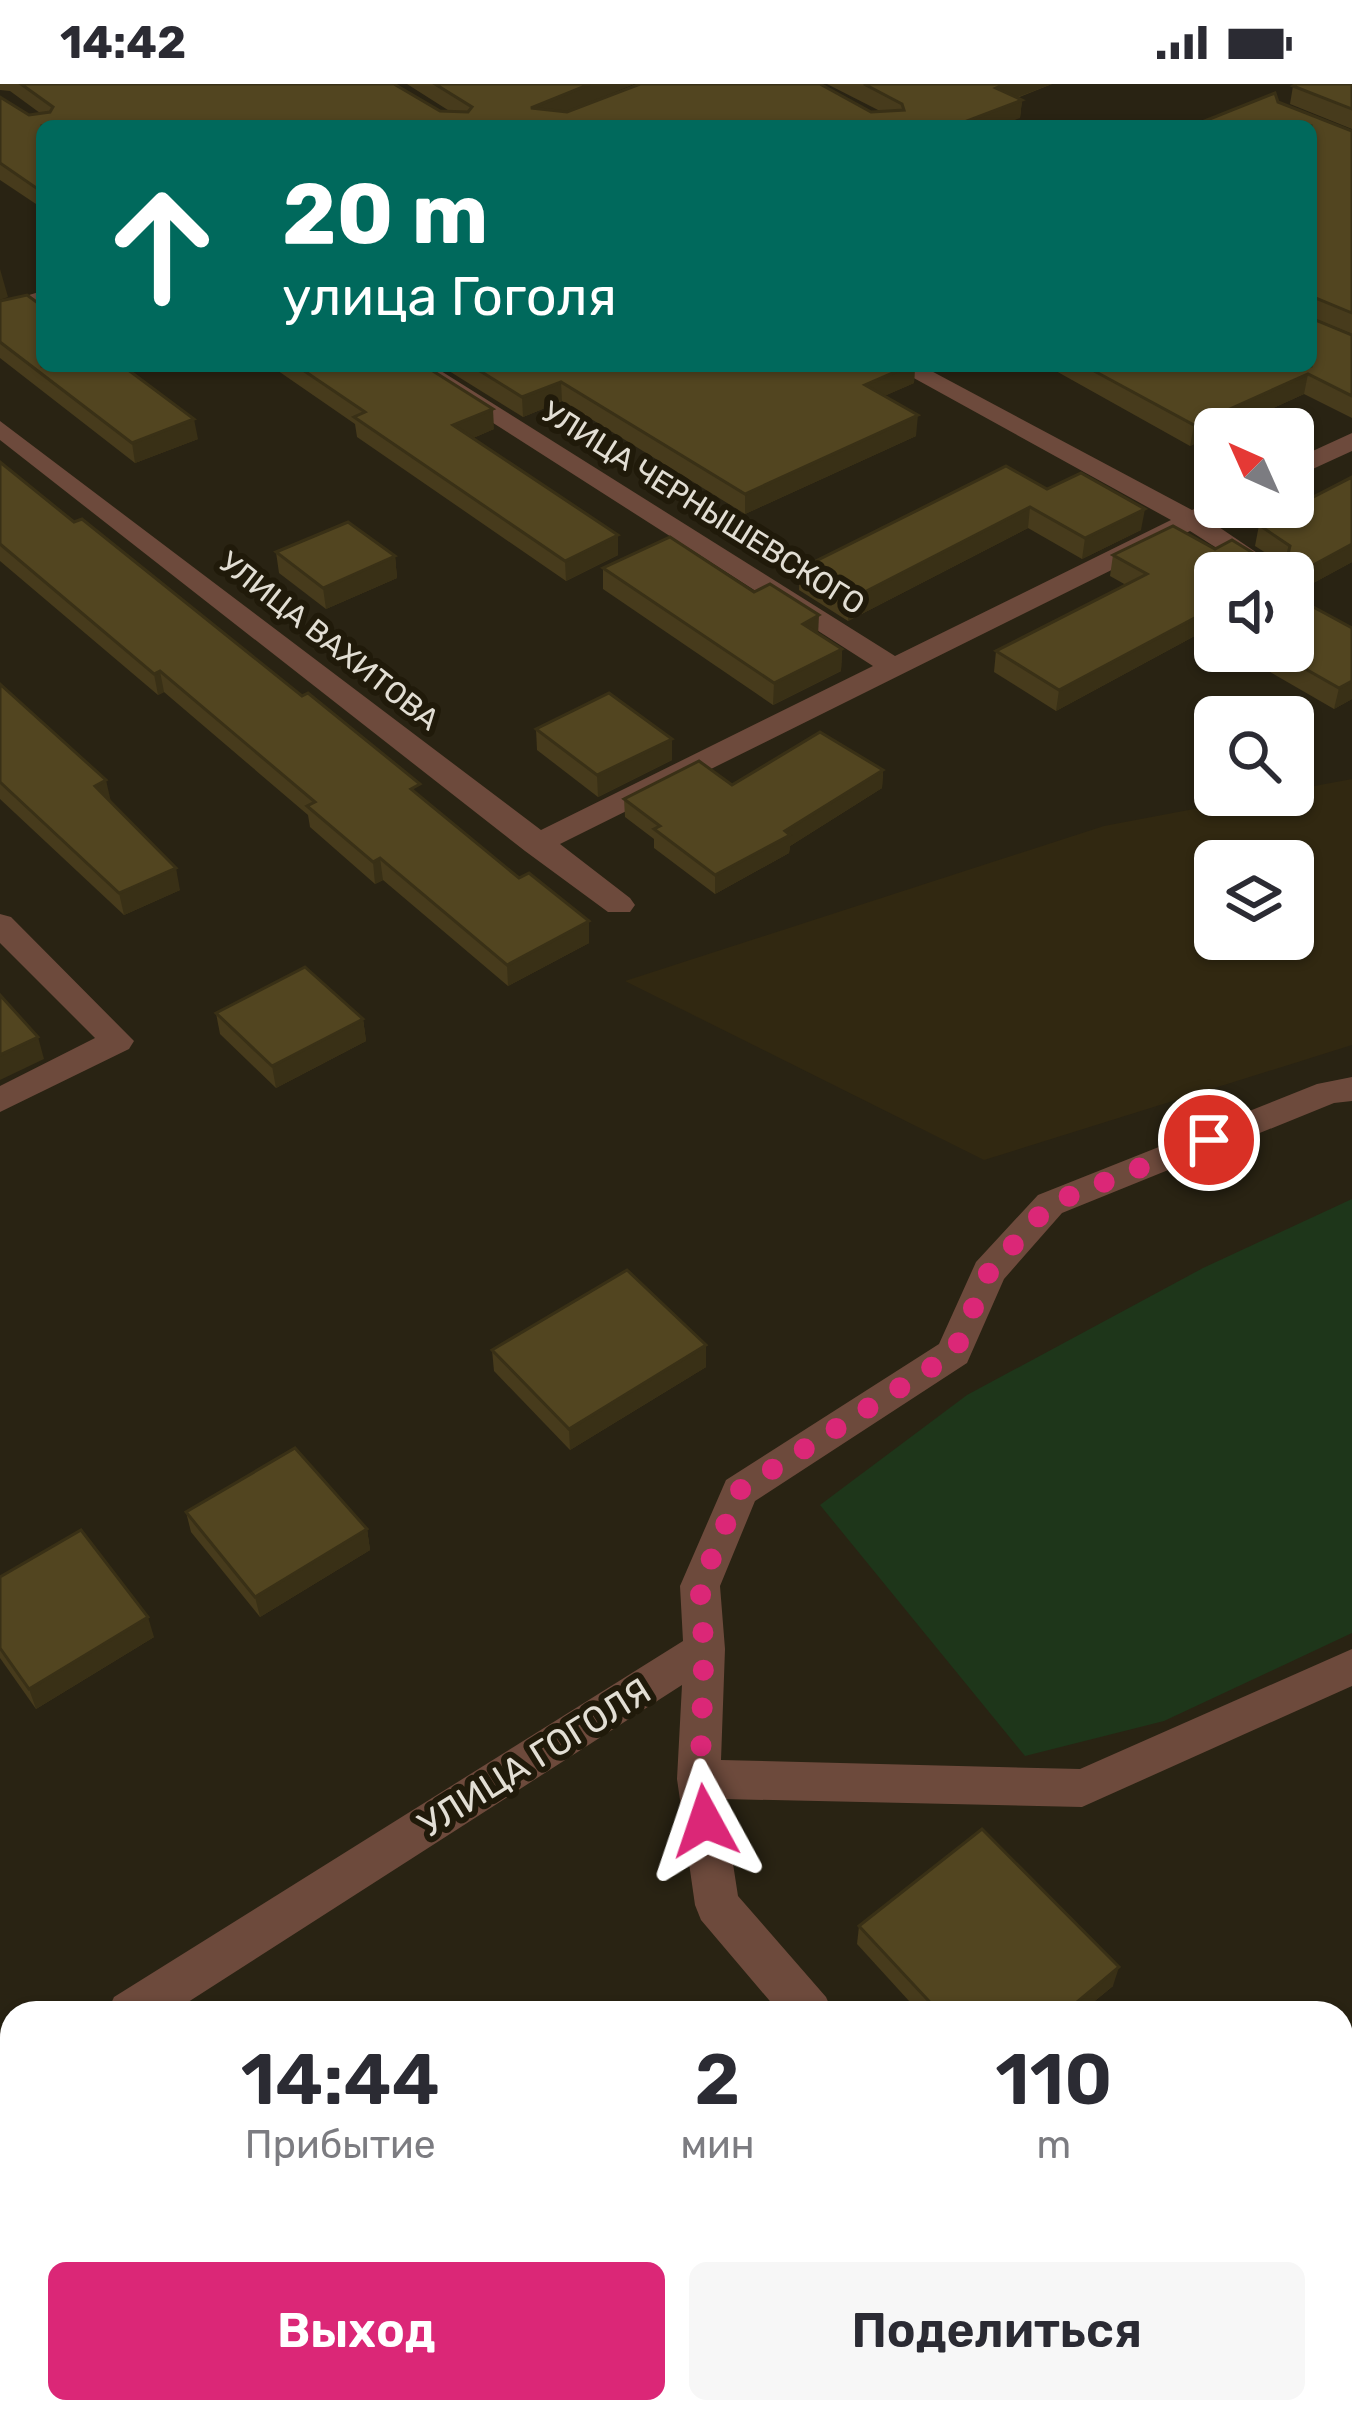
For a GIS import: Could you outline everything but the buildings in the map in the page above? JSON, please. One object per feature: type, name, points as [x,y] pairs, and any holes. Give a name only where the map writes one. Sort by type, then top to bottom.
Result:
[{"type":"street","points":[[0,312],[36,300]]},
{"type":"street","name":"УЛИЦА ЧЕРНЫШЕВСКОГО","points":[[426,372],[894,667]]},
{"type":"street","points":[[916,372],[1194,509]]},
{"type":"street","name":"УЛИЦА ВАХИТОВА","points":[[0,428],[619,905]]},
{"type":"street","points":[[1314,459],[1352,440]]},
{"type":"street","points":[[536,844],[1194,519]]},
{"type":"street","points":[[1220,528],[1249,552]]},
{"type":"street","points":[[0,924],[117,1041],[0,1100]]},
{"type":"street","points":[[800,2001],[717,1905],[700,1779],[704,1649],[700,1586],[740,1490],[954,1353],[989,1272],[1050,1204],[1329,1092],[1352,1089]]},
{"type":"street","name":"УЛИЦА ГОГОЛЯ","points":[[149,2001],[704,1649]]},
{"type":"street","points":[[700,1779],[1082,1789],[1352,1666]]},
{"type":"shaded area","points":[[1352,779],[1352,1045],[984,1160],[625,981],[1104,826],[1194,809],[1194,816],[1314,816],[1314,786]]},
{"type":"green space","points":[[1352,1199],[1352,1633],[1164,1721],[1025,1756],[820,1505],[967,1395],[1203,1268]]},
{"type":"route","points":[[705,1821],[700,1779],[704,1649],[700,1586],[740,1490],[954,1353],[989,1272],[1050,1204],[1209,1140]]}]
